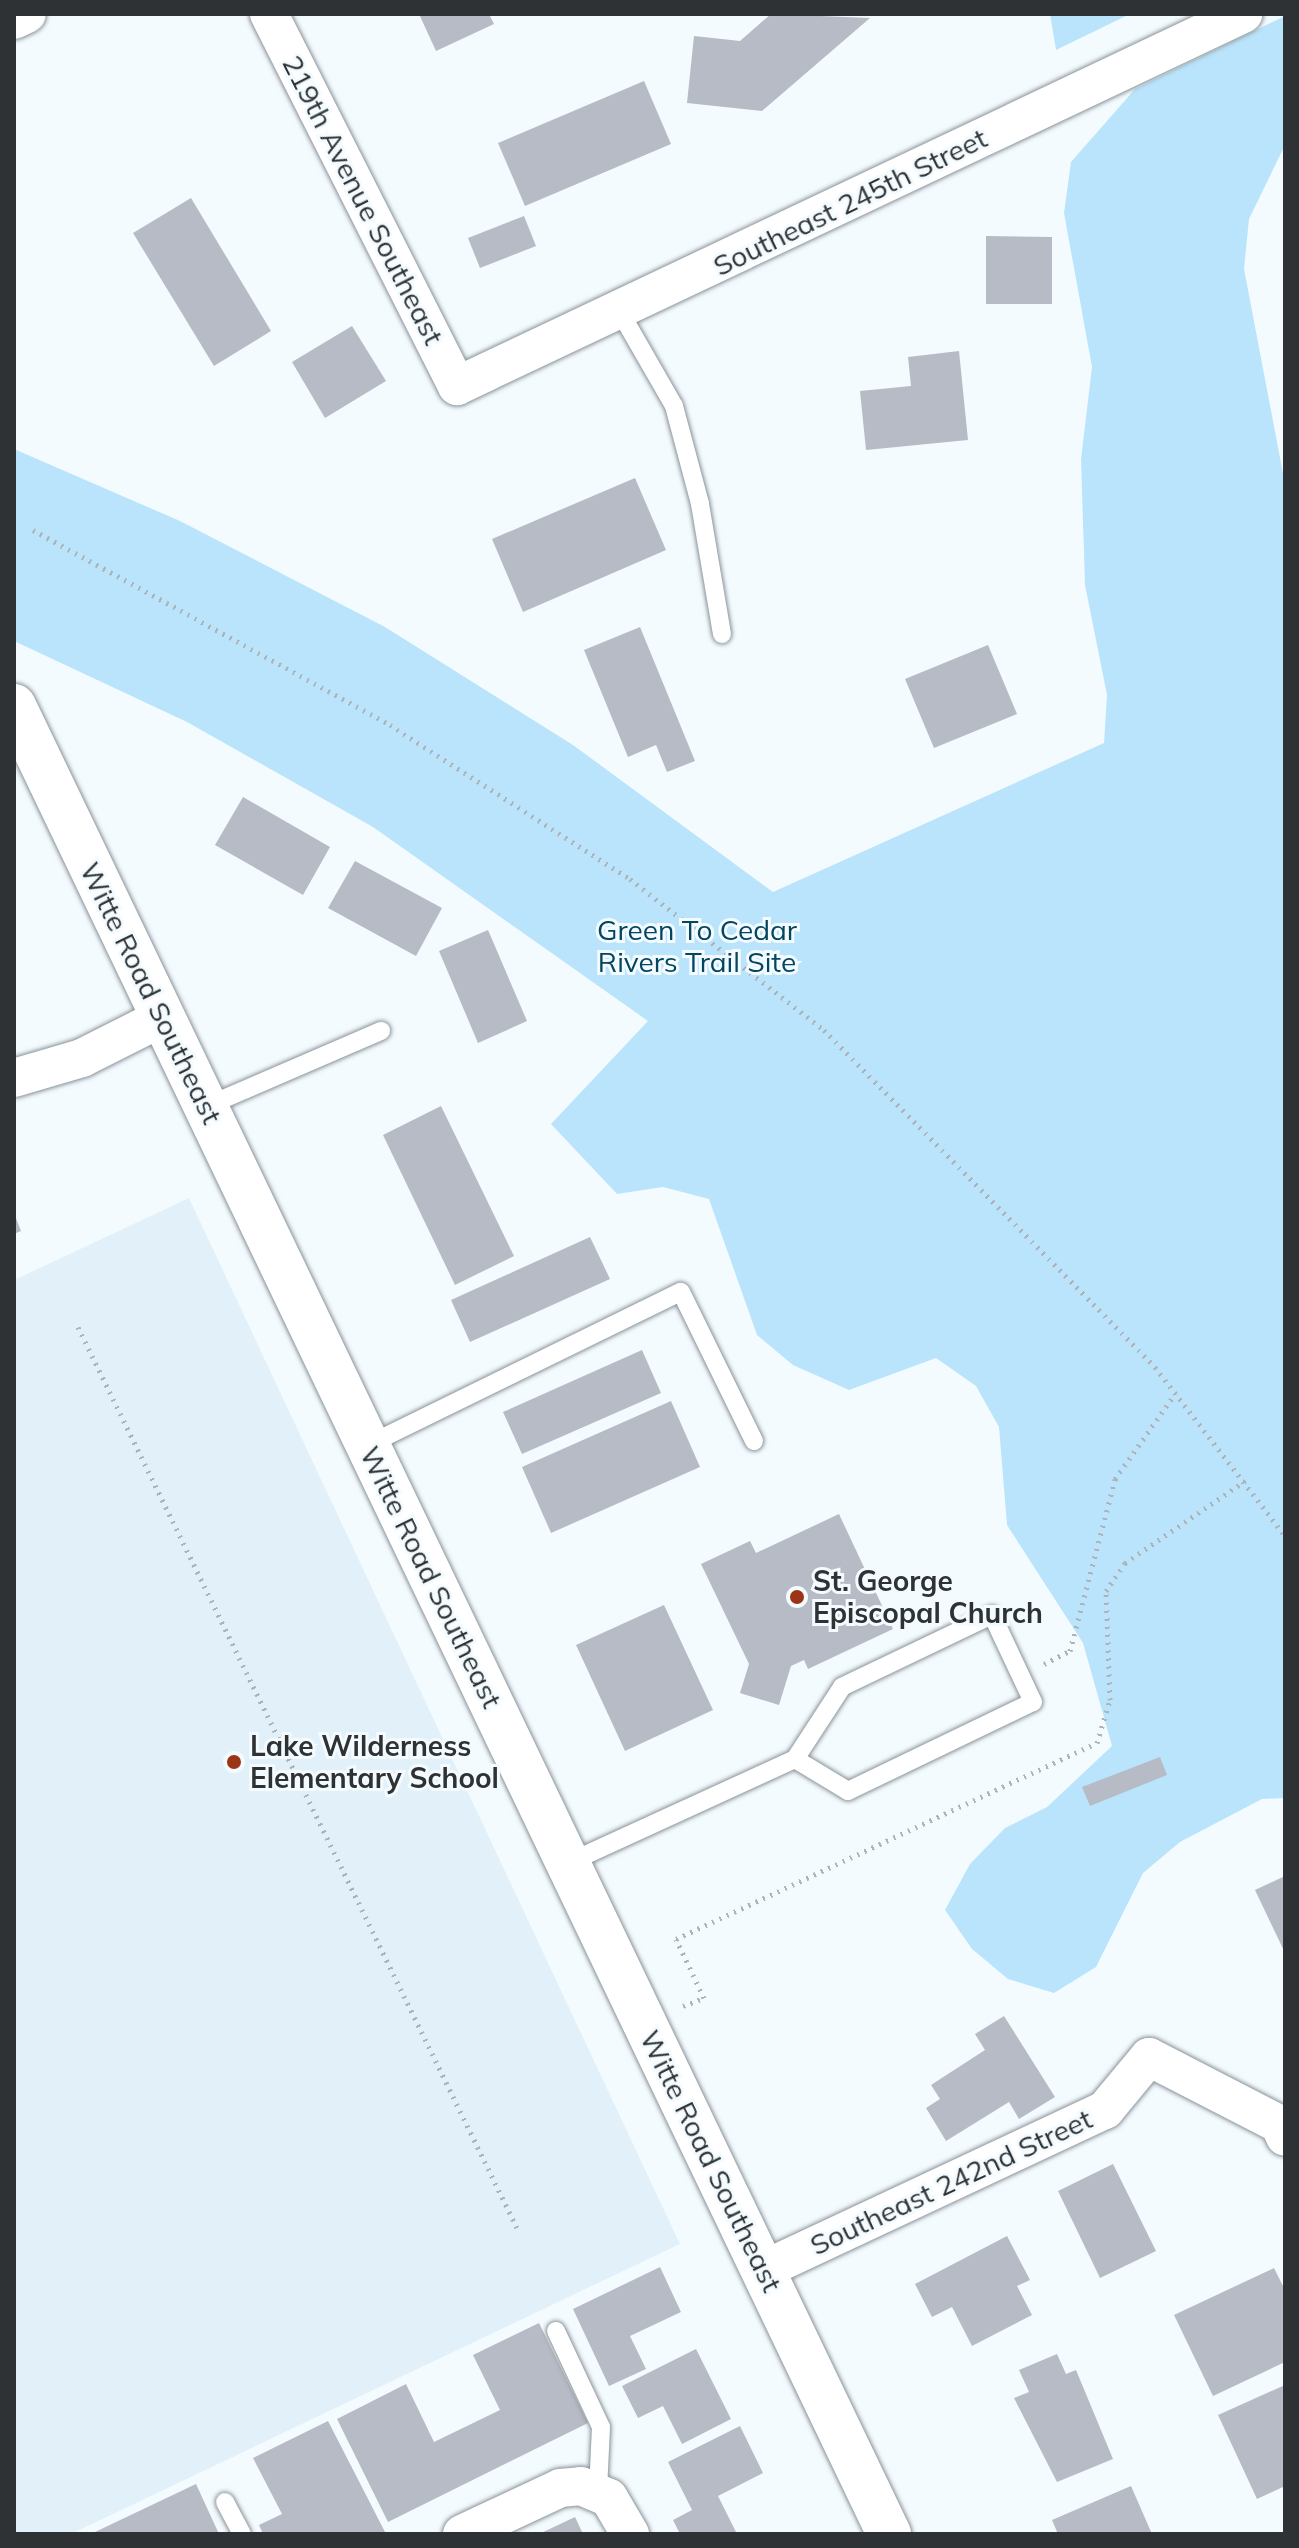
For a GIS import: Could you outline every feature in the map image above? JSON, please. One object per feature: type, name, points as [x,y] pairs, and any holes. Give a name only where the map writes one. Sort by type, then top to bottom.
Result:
[{"type":"street","points":[[14,20],[27,14]]},
{"type":"street","name":"219th Avenue Southeast","points":[[269,14],[457,386]]},
{"type":"street","name":"Southeast 245th Street","points":[[457,386],[620,312],[1243,14]]},
{"type":"street","name":"Witte Road Southeast","points":[[14,706],[889,2534]]},
{"type":"street","points":[[14,1078],[82,1058],[163,1017]]},
{"type":"street","name":"Southeast 242nd Street","points":[[763,2270],[1105,2110],[1149,2057],[1283,2126]]},
{"type":"street","points":[[462,2534],[560,2488],[598,2491],[618,2508],[630,2534]]},
{"type":"lane","points":[[620,312],[674,406],[700,504],[722,634]]},
{"type":"lane","points":[[205,1107],[381,1031]]},
{"type":"lane","points":[[368,1445],[681,1292],[754,1441]]},
{"type":"lane","points":[[568,1863],[795,1759],[842,1687],[992,1615],[1033,1702],[848,1791],[795,1759]]},
{"type":"lane","points":[[556,2331],[601,2427],[598,2491]]},
{"type":"lane","points":[[225,2502],[242,2534]]},
{"type":"path","points":[[33,530],[390,725],[630,879],[824,1030],[1175,1394],[1285,1536]]},
{"type":"path","points":[[78,1327],[518,2230]]},
{"type":"path","points":[[1021,1676],[1070,1651],[1115,1479],[1175,1394]]},
{"type":"path","points":[[643,2020],[704,1998],[676,1939]]},
{"type":"shaded area","name":"Lake Wilderness Elementary School","points":[[189,1198],[680,2244],[71,2534],[14,2534],[14,1280]]},
{"type":"green space","points":[[1050,14],[1130,14],[1056,50]]},
{"type":"green space","name":"Green To Cedar Rivers Trail Site","points":[[1285,16],[1285,145],[1249,219],[1244,269],[1285,484],[1285,1798],[1262,1799],[1180,1842],[1143,1873],[1096,1967],[1054,1993],[1008,1979],[972,1949],[945,1910],[970,1864],[1005,1828],[1047,1807],[1112,1746],[1083,1643],[1007,1525],[999,1427],[976,1386],[936,1358],[849,1390],[793,1365],[757,1335],[709,1199],[663,1187],[617,1194],[551,1124],[648,1021],[373,827],[187,722],[14,641],[14,449],[180,521],[385,627],[573,745],[773,892],[1104,743],[1107,695],[1085,585],[1081,459],[1092,367],[1064,213],[1071,162],[1135,89]]},
{"type":"building","points":[[419,14],[489,14],[494,24],[436,51]]},
{"type":"building","points":[[771,14],[870,18],[762,111],[687,103],[694,36],[740,41]]},
{"type":"building","points":[[644,81],[671,144],[525,206],[498,143]]},
{"type":"building","points":[[191,198],[271,331],[214,366],[133,233]]},
{"type":"building","points":[[524,216],[536,246],[480,268],[468,238]]},
{"type":"building","points":[[986,236],[1052,237],[1052,304],[986,304]]},
{"type":"building","points":[[352,326],[386,381],[325,418],[292,362]]},
{"type":"building","points":[[959,351],[968,440],[866,450],[860,391],[911,386],[908,357]]},
{"type":"building","points":[[635,478],[666,550],[523,612],[492,539]]},
{"type":"building","points":[[640,627],[695,761],[667,772],[656,745],[628,757],[584,650]]},
{"type":"building","points":[[988,645],[1017,714],[934,748],[905,679]]},
{"type":"building","points":[[243,797],[330,847],[303,895],[215,845]]},
{"type":"building","points":[[355,861],[442,908],[416,956],[328,908]]},
{"type":"building","points":[[488,930],[527,1021],[478,1043],[439,951]]},
{"type":"building","points":[[441,1106],[514,1256],[455,1285],[383,1135]]},
{"type":"building","points":[[14,1213],[21,1231],[14,1234]]},
{"type":"building","points":[[590,1237],[610,1279],[470,1342],[451,1300]]},
{"type":"building","points":[[642,1350],[661,1393],[522,1454],[503,1412]]},
{"type":"building","points":[[671,1401],[700,1467],[551,1533],[522,1467]]},
{"type":"building","name":"St. George Episcopal Church","points":[[839,1514],[893,1629],[808,1669],[804,1660],[791,1666],[779,1705],[740,1693],[749,1664],[701,1564],[750,1541],[756,1553]]},
{"type":"building","points":[[664,1605],[713,1710],[625,1751],[576,1645]]},
{"type":"building","points":[[1160,1757],[1167,1775],[1090,1806],[1082,1787]]},
{"type":"building","points":[[1285,1876],[1285,1953],[1255,1890]]},
{"type":"building","points":[[1004,2016],[1055,2097],[1019,2119],[1009,2102],[946,2141],[926,2108],[940,2099],[931,2085],[985,2050],[975,2034]]},
{"type":"building","points":[[1113,2164],[1156,2251],[1100,2278],[1058,2191]]},
{"type":"building","points":[[1007,2236],[1030,2280],[1017,2286],[1032,2315],[972,2346],[952,2307],[932,2317],[915,2284]]},
{"type":"building","points":[[660,2267],[681,2312],[630,2336],[646,2369],[609,2386],[573,2309]]},
{"type":"building","points":[[1274,2268],[1285,2290],[1285,2362],[1213,2396],[1174,2315]]},
{"type":"building","points":[[539,2323],[588,2423],[388,2522],[337,2419],[406,2384],[434,2442],[500,2410],[473,2355]]},
{"type":"building","points":[[696,2349],[731,2419],[682,2444],[663,2406],[638,2418],[622,2386]]},
{"type":"building","points":[[1057,2354],[1066,2374],[1076,2370],[1113,2459],[1057,2482],[1014,2398],[1029,2392],[1019,2370]]},
{"type":"building","points":[[1285,2385],[1285,2486],[1257,2499],[1218,2415]]},
{"type":"building","points":[[328,2421],[385,2532],[263,2534],[259,2525],[282,2514],[253,2458]]},
{"type":"building","points":[[740,2426],[763,2473],[718,2496],[737,2534],[680,2534],[673,2520],[692,2510],[668,2462]]},
{"type":"building","points":[[196,2484],[219,2534],[95,2532]]},
{"type":"building","points":[[1131,2486],[1152,2534],[1058,2534],[1052,2520]]},
{"type":"building","points":[[575,2517],[583,2534],[539,2534]]},
{"type":"place","name":"St. George Episcopal Church","points":[[797,1597]]},
{"type":"place","name":"Lake Wilderness Elementary School","points":[[234,1762]]}]
